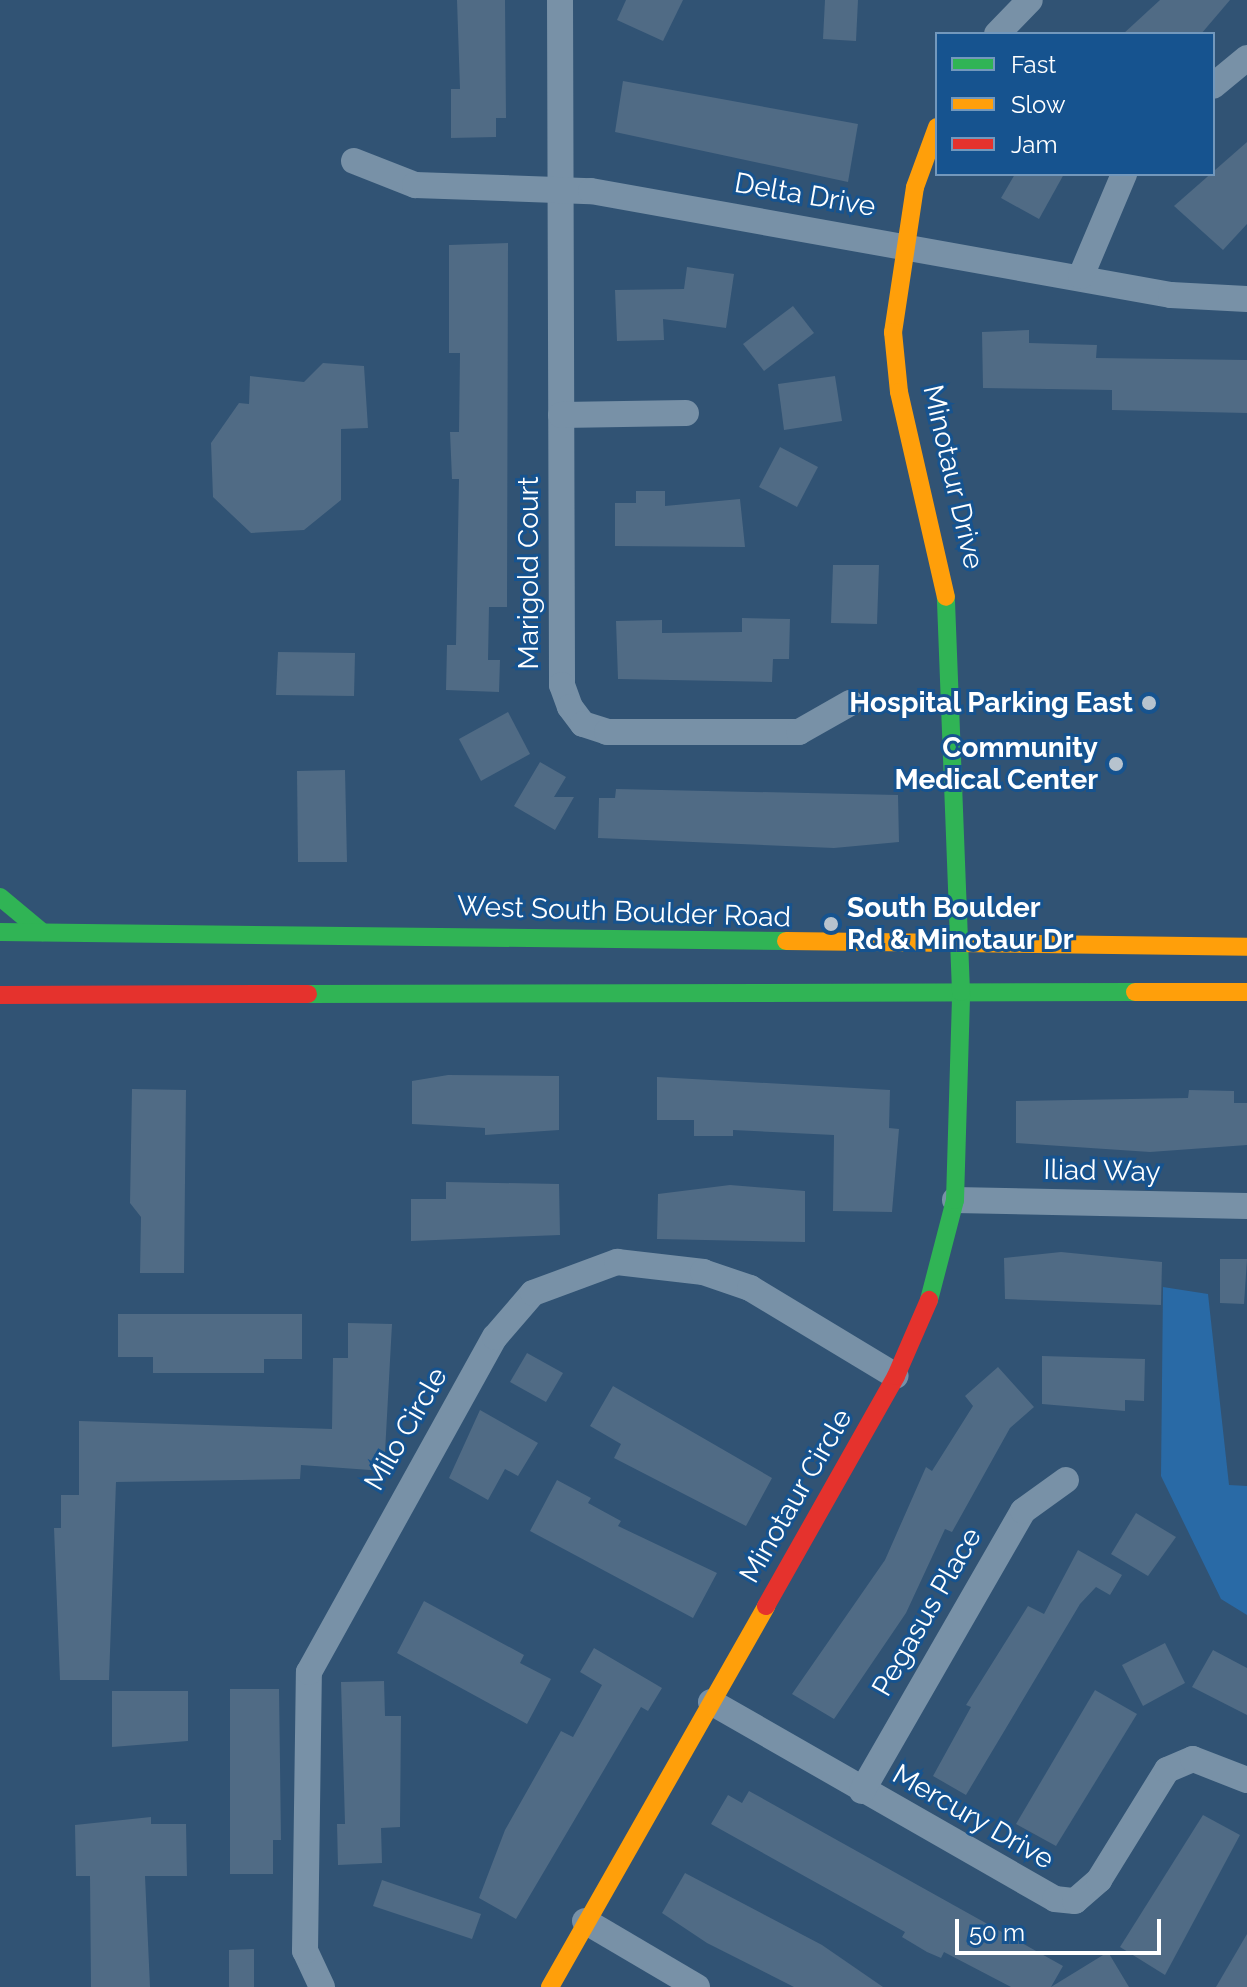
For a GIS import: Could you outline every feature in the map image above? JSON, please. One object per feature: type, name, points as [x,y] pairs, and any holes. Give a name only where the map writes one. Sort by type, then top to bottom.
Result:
[{"type":"main road","name":"Minotaur Drive","points":[[935,134],[903,245],[893,332],[899,392],[944,570],[961,992]]},
{"type":"main road","points":[[0,897],[42,932]]},
{"type":"main road","name":"West South Boulder Road","points":[[0,932],[958,947],[1247,947]]},
{"type":"main road","name":"Minotaur Circle","points":[[550,1987],[896,1376],[943,1266],[955,1200],[961,992]]},
{"type":"main road","points":[[0,995],[1247,992]]},
{"type":"main road","points":[[14,1013],[39,995]]},
{"type":"street","name":"Marigold Court","points":[[560,0],[558,188],[562,685],[583,724],[607,732],[799,732],[850,703]]},
{"type":"street","points":[[999,32],[1030,0]]},
{"type":"street","points":[[1215,84],[1247,58]]},
{"type":"street","name":"Delta Drive","points":[[354,161],[415,185],[558,188],[1081,276],[1171,295],[1247,299]]},
{"type":"street","points":[[1081,276],[1123,176]]},
{"type":"street","points":[[561,415],[686,413]]},
{"type":"street","name":"Iliad Way","points":[[955,1200],[1247,1206]]},
{"type":"street","name":"Milo Circle","points":[[322,1987],[305,1951],[309,1672],[495,1337],[533,1293],[617,1262],[703,1272],[750,1288],[896,1376]]},
{"type":"street","name":"Pegasus Place","points":[[862,1791],[1023,1511],[1066,1480]]},
{"type":"street","name":"Mercury Drive","points":[[711,1702],[1029,1889],[1075,1901],[1099,1880],[1167,1770],[1193,1759],[1247,1780]]},
{"type":"street","points":[[585,1921],[697,1987]]},
{"type":"shaded area","points":[[1163,1287],[1208,1294],[1229,1485],[1247,1486],[1247,1615],[1221,1599],[1161,1476]]},
{"type":"building","points":[[457,0],[505,0],[506,118],[496,118],[496,137],[451,138],[451,89],[460,89]]},
{"type":"building","points":[[626,0],[683,0],[663,41],[617,20]]},
{"type":"building","points":[[825,0],[858,0],[856,41],[823,39]]},
{"type":"building","points":[[1160,0],[1230,0],[1203,32],[1125,32]]},
{"type":"building","points":[[623,81],[858,124],[848,182],[615,132]]},
{"type":"building","points":[[1247,142],[1247,224],[1223,250],[1174,206],[1208,176],[1215,176],[1215,170]]},
{"type":"building","points":[[1014,176],[1063,176],[1039,219],[1001,198]]},
{"type":"building","points":[[508,243],[507,607],[489,607],[488,660],[500,660],[499,692],[446,690],[447,645],[456,645],[459,479],[452,479],[450,432],[459,432],[460,353],[449,353],[449,245]]},
{"type":"building","points":[[687,267],[734,274],[726,328],[663,319],[664,340],[617,341],[615,290],[684,289]]},
{"type":"building","points":[[793,306],[814,333],[764,371],[743,344]]},
{"type":"building","points":[[1029,330],[1029,343],[1097,345],[1096,358],[1247,360],[1247,413],[1112,410],[1112,390],[983,388],[982,332]]},
{"type":"building","points":[[323,363],[364,366],[368,428],[341,429],[341,500],[304,530],[251,533],[213,497],[211,443],[239,403],[249,404],[250,376],[304,382]]},
{"type":"building","points":[[835,376],[842,421],[784,430],[778,384]]},
{"type":"building","points":[[780,447],[818,467],[797,507],[759,487]]},
{"type":"building","points":[[636,491],[665,491],[665,506],[740,499],[745,547],[615,546],[615,503],[636,503]]},
{"type":"building","points":[[833,565],[879,565],[877,624],[831,623]]},
{"type":"building","points":[[742,618],[790,619],[789,659],[773,659],[772,682],[618,679],[616,621],[662,620],[662,633],[742,632]]},
{"type":"building","points":[[278,652],[355,653],[354,696],[276,695]]},
{"type":"building","points":[[508,712],[530,754],[481,781],[459,739]]},
{"type":"building","points":[[540,762],[566,777],[554,797],[574,797],[555,830],[514,806]]},
{"type":"building","points":[[345,770],[347,862],[298,862],[297,771]]},
{"type":"building","points":[[616,789],[898,795],[899,842],[834,848],[598,838],[599,798],[615,798]]},
{"type":"building","points":[[448,1075],[559,1076],[559,1130],[485,1135],[485,1128],[412,1124],[412,1081]]},
{"type":"building","points":[[657,1077],[890,1090],[889,1128],[899,1129],[892,1212],[833,1211],[834,1135],[733,1130],[733,1136],[694,1136],[694,1120],[657,1120]]},
{"type":"building","points":[[132,1089],[186,1090],[184,1273],[140,1273],[141,1217],[130,1203]]},
{"type":"building","points":[[1189,1090],[1234,1091],[1234,1103],[1247,1103],[1247,1145],[1150,1152],[1016,1143],[1016,1101],[1188,1098]]},
{"type":"building","points":[[446,1182],[559,1184],[560,1235],[411,1241],[411,1199],[446,1199]]},
{"type":"building","points":[[730,1185],[805,1191],[805,1242],[657,1239],[658,1194]]},
{"type":"building","points":[[1061,1252],[1162,1262],[1161,1305],[1005,1299],[1004,1258]]},
{"type":"building","points":[[1220,1259],[1247,1259],[1244,1304],[1220,1303]]},
{"type":"building","points":[[118,1314],[302,1314],[302,1359],[264,1359],[264,1373],[153,1373],[153,1357],[118,1357]]},
{"type":"building","points":[[348,1323],[392,1324],[384,1471],[301,1465],[300,1479],[116,1482],[109,1680],[60,1680],[54,1528],[61,1528],[61,1495],[79,1495],[79,1421],[332,1429],[333,1358],[348,1358]]},
{"type":"building","points":[[527,1353],[563,1373],[546,1402],[510,1382]]},
{"type":"building","points":[[1042,1356],[1145,1359],[1144,1401],[1125,1400],[1125,1411],[1042,1404]]},
{"type":"building","points":[[998,1367],[1034,1407],[1010,1428],[952,1532],[945,1529],[906,1613],[834,1719],[792,1694],[885,1560],[926,1467],[932,1471],[973,1406],[965,1396]]},
{"type":"building","points":[[613,1386],[772,1478],[746,1526],[614,1458],[621,1444],[590,1426]]},
{"type":"building","points":[[480,1410],[538,1443],[518,1476],[505,1469],[488,1500],[449,1478]]},
{"type":"building","points":[[557,1480],[591,1498],[588,1503],[621,1521],[618,1526],[717,1573],[693,1618],[530,1531]]},
{"type":"building","points":[[1136,1513],[1176,1537],[1148,1576],[1111,1554]]},
{"type":"building","points":[[1078,1550],[1122,1575],[1110,1595],[1096,1587],[1080,1604],[966,1795],[933,1776],[971,1707],[966,1705],[1028,1606],[1044,1614]]},
{"type":"building","points":[[424,1601],[524,1655],[520,1663],[551,1679],[527,1724],[397,1653]]},
{"type":"building","points":[[1165,1643],[1185,1683],[1143,1706],[1122,1665]]},
{"type":"building","points":[[594,1648],[662,1688],[648,1711],[641,1707],[516,1919],[479,1898],[505,1830],[561,1731],[573,1737],[602,1685],[580,1672]]},
{"type":"building","points":[[1213,1650],[1247,1668],[1247,1715],[1192,1687]]},
{"type":"building","points":[[384,1681],[385,1716],[401,1716],[400,1827],[381,1828],[382,1863],[338,1865],[337,1824],[345,1824],[341,1682]]},
{"type":"building","points":[[230,1689],[279,1689],[281,1840],[273,1840],[273,1874],[230,1874]]},
{"type":"building","points":[[1095,1690],[1137,1714],[1056,1846],[1016,1824]]},
{"type":"building","points":[[112,1691],[188,1691],[188,1741],[112,1747]]},
{"type":"building","points":[[749,1791],[1063,1966],[1051,1987],[1011,1987],[944,1952],[941,1958],[927,1952],[902,1937],[905,1932],[711,1824],[728,1795],[742,1803]]},
{"type":"building","points":[[1203,1815],[1240,1835],[1165,1975],[1120,1947]]},
{"type":"building","points":[[151,1817],[151,1824],[186,1824],[187,1876],[145,1876],[150,1987],[91,1987],[90,1876],[76,1876],[75,1825]]},
{"type":"building","points":[[685,1873],[822,1945],[883,1987],[794,1987],[707,1943],[662,1913]]},
{"type":"building","points":[[382,1880],[481,1914],[472,1939],[373,1906]]},
{"type":"building","points":[[1247,1934],[1247,1987],[1216,1987]]},
{"type":"building","points":[[254,1949],[254,1987],[229,1987],[229,1950]]},
{"type":"building","points":[[1108,1952],[1129,1987],[1051,1987]]},
{"type":"traffic: fast","points":[[929,1300],[955,1200],[961,992],[946,597]]},
{"type":"traffic: fast","points":[[0,897],[42,932]]},
{"type":"traffic: fast","points":[[0,932],[786,941]]},
{"type":"traffic: fast","points":[[308,994],[1135,992]]},
{"type":"traffic: slow","points":[[935,132],[915,187],[893,332],[899,392],[946,597]]},
{"type":"traffic: slow","points":[[786,941],[1247,947]]},
{"type":"traffic: slow","points":[[1135,992],[1247,992]]},
{"type":"traffic: slow","points":[[550,1987],[766,1606]]},
{"type":"traffic: jam","points":[[0,995],[308,994]]},
{"type":"traffic: jam","points":[[766,1606],[896,1376],[929,1300]]},
{"type":"place","name":"Hospital Parking East","points":[[1149,703]]},
{"type":"place","name":"Community Medical Center","points":[[1116,764]]},
{"type":"place","name":"South Boulder Rd & Minotaur Dr","points":[[831,924]]}]
